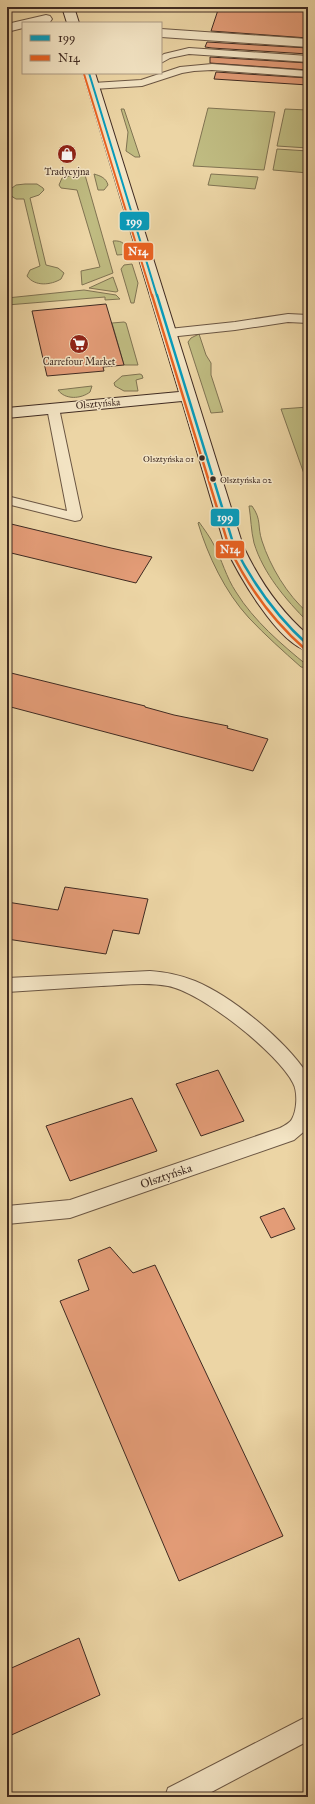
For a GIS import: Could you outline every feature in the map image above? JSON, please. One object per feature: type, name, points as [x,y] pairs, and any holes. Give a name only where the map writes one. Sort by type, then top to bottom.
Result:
[{"type":"street","points":[[68,7],[73,22]]},
{"type":"street","points":[[32,22],[46,19]]},
{"type":"street","points":[[7,28],[22,24]]},
{"type":"street","points":[[162,32],[308,43]]},
{"type":"street","points":[[89,74],[234,546],[243,567],[258,592],[272,610],[308,645]]},
{"type":"street","name":"Olsztyńska","points":[[7,413],[188,396]]},
{"type":"lane","points":[[162,59],[168,56],[189,51],[308,59]]},
{"type":"lane","points":[[93,86],[142,83],[180,70],[194,68],[212,67],[308,74]]},
{"type":"lane","points":[[142,83],[145,74]]},
{"type":"lane","points":[[169,333],[235,326],[288,318],[308,319]]},
{"type":"lane","points":[[7,500],[75,517],[53,408]]},
{"type":"lane","points":[[7,985],[152,977],[177,981],[191,986],[227,1008],[294,1067],[303,1082],[307,1105]]},
{"type":"lane","name":"Olsztyńska","points":[[7,1215],[70,1209],[287,1134],[298,1126],[307,1105]]},
{"type":"lane","points":[[177,1797],[308,1728]]},
{"type":"shaded area","points":[[208,108],[275,112],[264,170],[193,166]]},
{"type":"shaded area","points":[[121,109],[124,109],[140,157],[135,157],[126,151],[128,132]]},
{"type":"shaded area","points":[[285,109],[308,110],[308,148],[277,146]]},
{"type":"shaded area","points":[[277,149],[308,151],[308,173],[273,170]]},
{"type":"shaded area","points":[[94,174],[105,179],[108,185],[104,190],[98,190]]},
{"type":"shaded area","points":[[211,174],[258,177],[255,189],[208,185]]},
{"type":"shaded area","points":[[74,175],[85,175],[113,273],[82,285],[81,271],[100,267],[77,190],[61,188],[59,185],[62,178]]},
{"type":"shaded area","points":[[37,184],[44,190],[39,195],[30,198],[46,265],[58,268],[64,273],[61,279],[53,283],[43,284],[34,282],[27,276],[30,270],[40,266],[24,199],[16,199],[8,194],[8,191],[16,185]]},
{"type":"shaded area","points":[[113,241],[122,242],[130,254],[117,255]]},
{"type":"shaded area","points":[[132,264],[138,283],[134,303],[131,303],[121,269],[124,265]]},
{"type":"shaded area","points":[[113,277],[118,291],[116,292],[89,288]]},
{"type":"shaded area","points":[[84,290],[116,295],[120,299],[105,300],[105,297],[7,305],[7,298]]},
{"type":"shaded area","points":[[112,323],[126,323],[138,365],[124,365]]},
{"type":"shaded area","points":[[199,334],[206,355],[211,363],[211,375],[223,412],[211,413],[188,342],[191,338]]},
{"type":"shaded area","points":[[140,374],[143,378],[136,380],[138,391],[124,391],[115,386],[114,383],[122,376]]},
{"type":"shaded area","points":[[92,386],[90,392],[78,397],[65,396],[58,390]]},
{"type":"shaded area","points":[[308,407],[308,485],[281,409]]},
{"type":"shaded area","points":[[249,506],[252,506],[257,515],[265,551],[286,589],[308,613],[308,622],[276,586],[263,565],[254,543]]},
{"type":"shaded area","points":[[199,522],[217,551],[229,580],[243,603],[269,632],[308,666],[308,668],[301,667],[261,631],[240,608],[232,597],[212,561],[198,523]]},
{"type":"building","points":[[219,7],[308,7],[308,38],[211,31]]},
{"type":"building","points":[[207,42],[308,48],[308,54],[205,47]]},
{"type":"building","points":[[210,57],[308,63],[308,70],[210,63]]},
{"type":"building","points":[[216,72],[308,78],[308,85],[214,79]]},
{"type":"building","name":"Carrefour Market","points":[[106,304],[124,365],[103,367],[104,371],[47,376],[32,311]]},
{"type":"building","points":[[7,523],[152,557],[136,583],[7,552]]},
{"type":"building","points":[[7,672],[145,706],[174,715],[228,726],[227,728],[268,739],[253,771],[7,706]]},
{"type":"building","points":[[65,887],[148,899],[139,934],[113,930],[106,954],[7,939],[7,902],[58,910]]},
{"type":"building","points":[[218,1070],[244,1121],[201,1136],[176,1084]]},
{"type":"building","points":[[132,1098],[157,1151],[70,1181],[46,1126]]},
{"type":"building","points":[[284,1208],[295,1229],[271,1238],[260,1217]]},
{"type":"building","points":[[110,1247],[133,1273],[155,1265],[283,1536],[179,1581],[60,1301],[89,1290],[78,1260]]},
{"type":"building","points":[[79,1638],[100,1695],[7,1737],[7,1670]]},
{"type":"transit line","name":"N14","points":[[84,74],[229,547],[244,576],[261,602],[282,627],[305,649]]},
{"type":"transit line","name":"199","points":[[89,74],[234,546],[265,600],[285,623],[308,645]]},
{"type":"place","name":"Tradycyjna","points":[[67,154]]},
{"type":"place","name":"Carrefour Market","points":[[79,344]]},
{"type":"place","name":"Olsztyńska 01","points":[[202,458]]},
{"type":"place","name":"Olsztyńska 02","points":[[213,479]]}]
